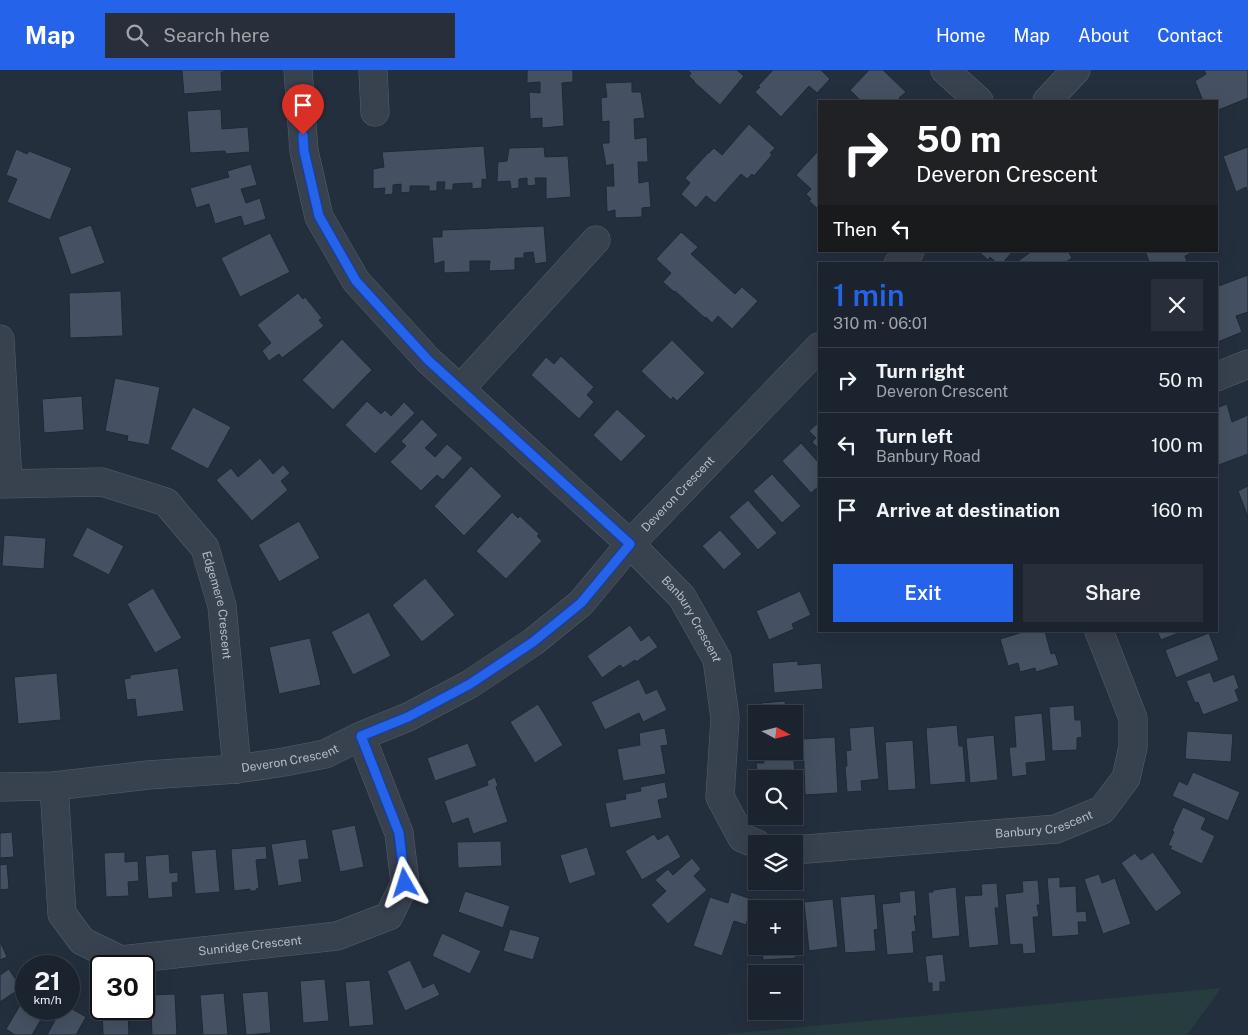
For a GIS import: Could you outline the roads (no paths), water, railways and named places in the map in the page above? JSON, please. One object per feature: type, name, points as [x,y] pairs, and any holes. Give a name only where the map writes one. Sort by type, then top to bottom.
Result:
[{"type":"street","name":"Banbury Crescent","points":[[298,70],[304,151],[319,216],[356,281],[428,360],[630,544],[682,597],[717,659],[725,718],[720,797],[742,838],[748,840]]},
{"type":"street","points":[[373,70],[375,112]]},
{"type":"street","points":[[945,70],[978,100]]},
{"type":"street","points":[[1048,100],[1076,70]]},
{"type":"street","points":[[460,389],[596,240]]},
{"type":"street","points":[[901,262],[909,252]]},
{"type":"street","points":[[0,339],[4,484]]},
{"type":"street","name":"Deveron Crescent","points":[[0,787],[54,786],[148,775],[237,769],[325,754],[361,736],[408,717],[470,684],[533,642],[581,603],[630,544],[818,348]]},
{"type":"street","points":[[1218,376],[1248,364]]},
{"type":"street","name":"Edgemere Crescent","points":[[4,484],[102,482],[166,502],[205,548],[222,606],[237,769]]},
{"type":"street","name":"Banbury Crescent","points":[[803,849],[1056,829],[1102,810],[1126,778],[1133,748],[1132,718],[1099,632]]},
{"type":"street","name":"Sunridge Crescent","points":[[54,786],[62,914],[82,941],[121,960],[337,936],[389,916],[405,883],[399,833],[361,736]]}]
